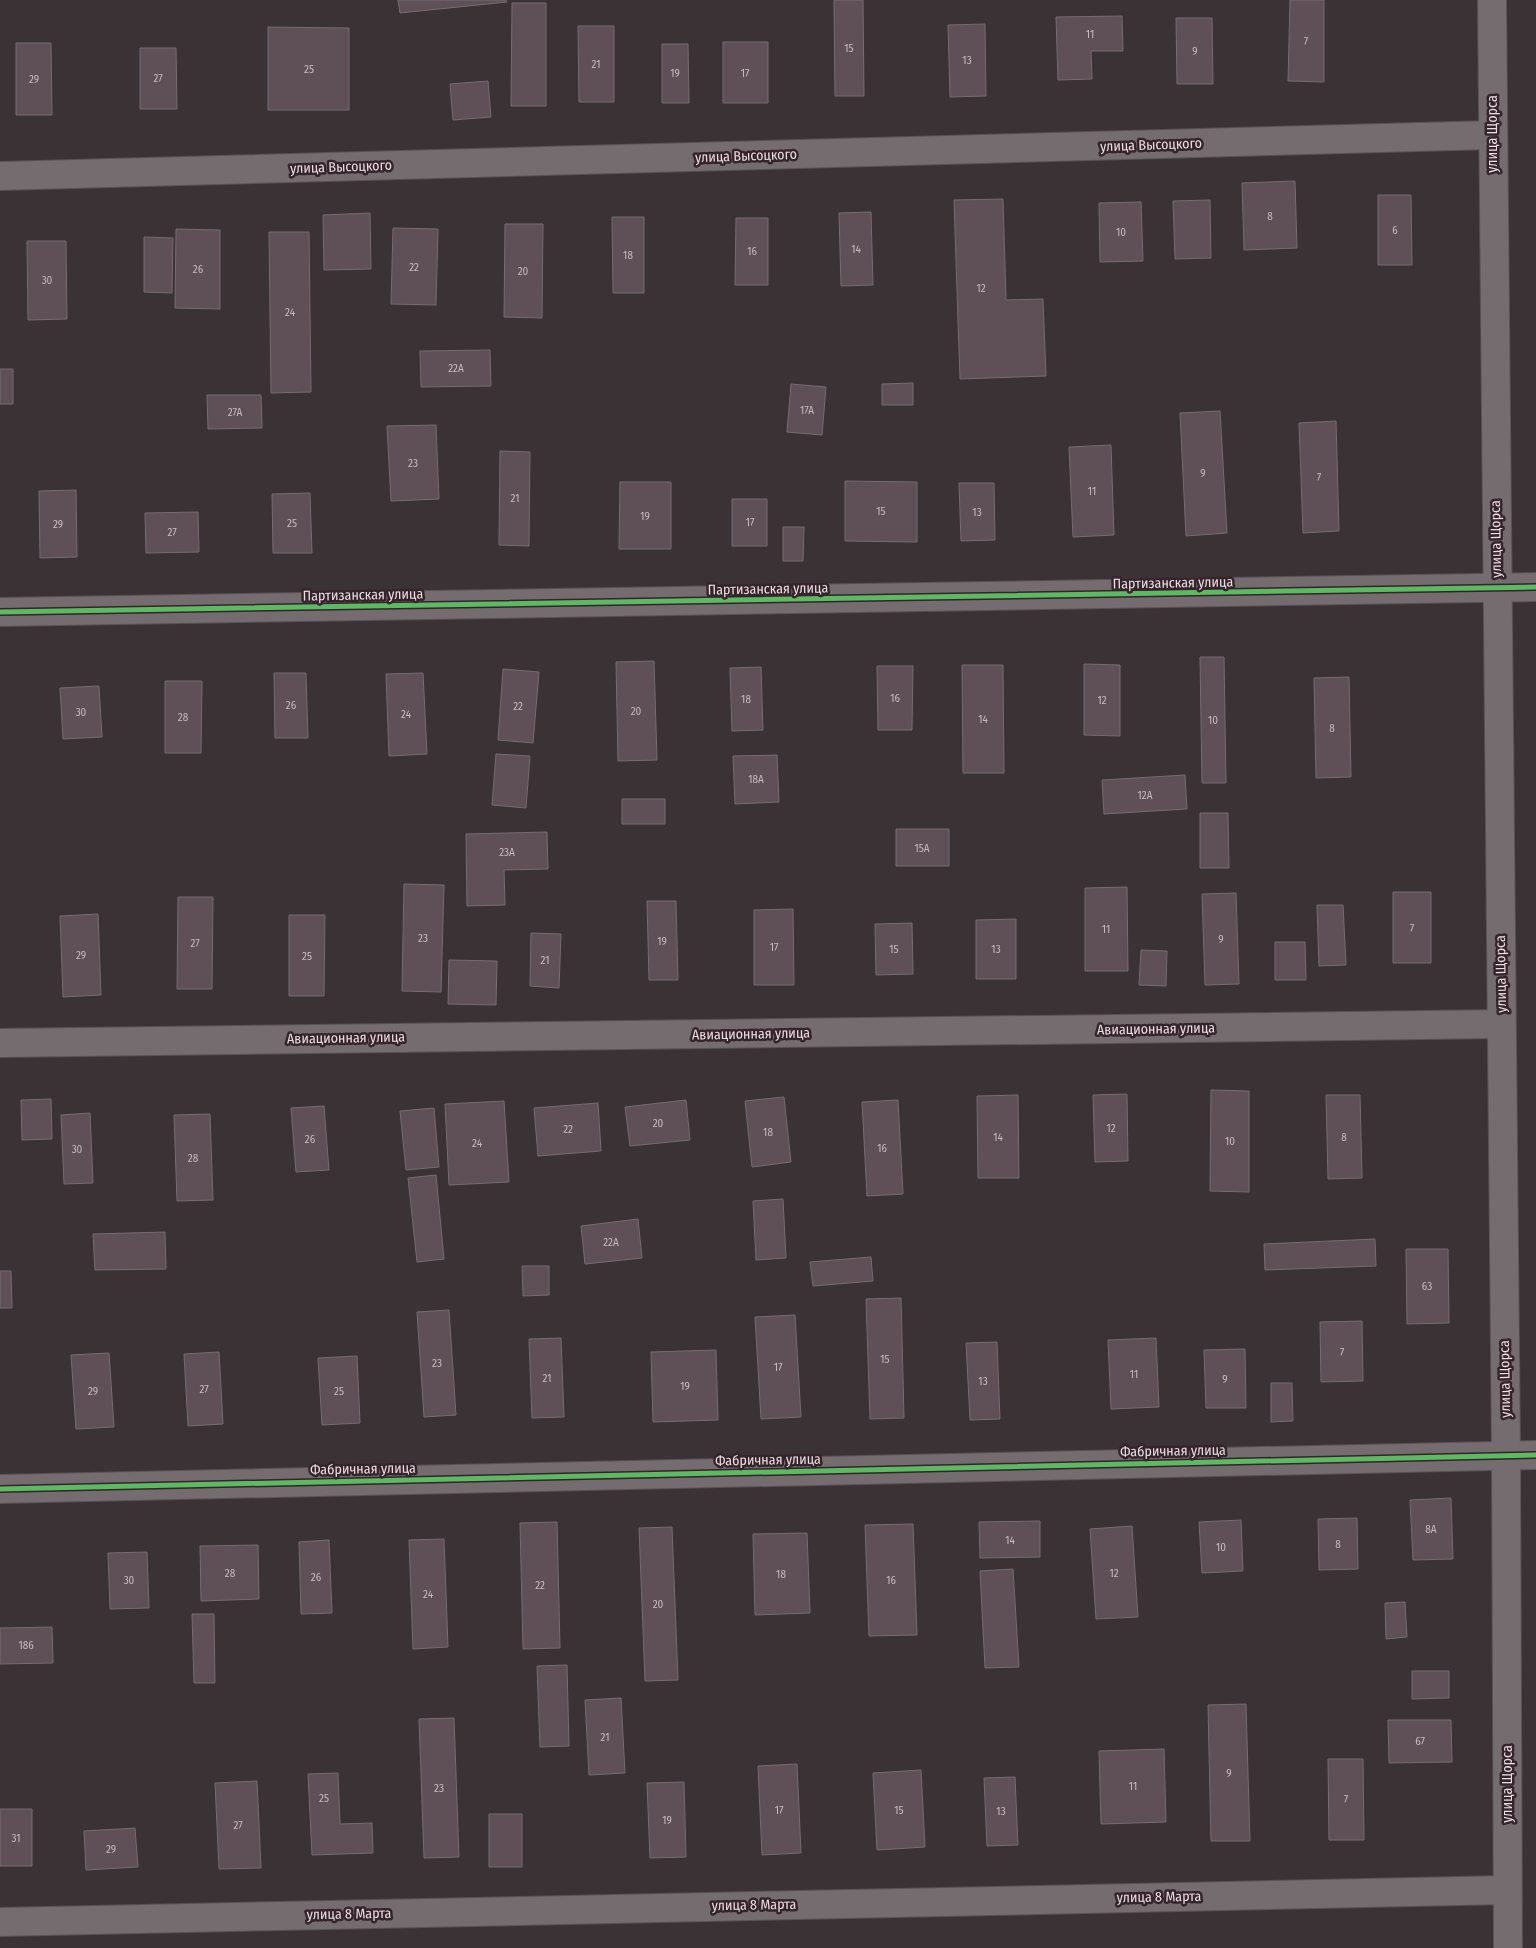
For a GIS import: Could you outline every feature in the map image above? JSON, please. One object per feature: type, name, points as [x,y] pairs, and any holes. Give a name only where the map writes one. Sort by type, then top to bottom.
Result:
[{"type":"street","name":"улица Щорса","points":[[1492,0],[1506,1455],[1508,1948]]},
{"type":"street","name":"улица Высоцкого","points":[[0,176],[1492,136]]},
{"type":"street","name":"Партизанская улица","points":[[0,612],[1536,587]]},
{"type":"street","name":"Авиационная улица","points":[[0,1043],[1502,1024]]},
{"type":"street","name":"Фабричная улица","points":[[0,1489],[1536,1455]]},
{"type":"street","name":"улица 8 Марта","points":[[0,1922],[1507,1890]]},
{"type":"building","points":[[398,0],[506,0],[507,2],[400,13]]},
{"type":"building","points":[[834,0],[863,0],[864,96],[835,96]]},
{"type":"building","points":[[1290,0],[1324,0],[1324,82],[1288,81]]},
{"type":"building","points":[[512,3],[546,3],[546,106],[511,106]]},
{"type":"building","points":[[1122,16],[1123,51],[1091,51],[1092,79],[1058,80],[1056,17]]},
{"type":"building","points":[[1176,18],[1212,18],[1213,84],[1177,84]]},
{"type":"building","points":[[985,24],[986,96],[950,97],[948,25]]},
{"type":"building","points":[[578,26],[614,26],[614,102],[579,102]]},
{"type":"building","points":[[268,27],[349,28],[349,110],[268,110]]},
{"type":"building","points":[[723,42],[768,42],[768,103],[723,103]]},
{"type":"building","points":[[16,43],[51,43],[52,115],[16,115]]},
{"type":"building","points":[[662,44],[688,44],[689,103],[662,103]]},
{"type":"building","points":[[140,48],[176,48],[177,109],[140,109]]},
{"type":"building","points":[[488,81],[491,117],[453,120],[450,84]]},
{"type":"building","points":[[1295,181],[1297,248],[1244,250],[1242,183]]},
{"type":"building","points":[[1378,195],[1411,195],[1412,265],[1378,265]]},
{"type":"building","points":[[1003,199],[1006,300],[1043,299],[1046,376],[960,379],[954,200]]},
{"type":"building","points":[[1210,200],[1211,258],[1175,259],[1173,201]]},
{"type":"building","points":[[1141,202],[1143,261],[1100,262],[1099,203]]},
{"type":"building","points":[[871,212],[873,285],[841,286],[839,213]]},
{"type":"building","points":[[370,213],[371,269],[324,270],[323,215]]},
{"type":"building","points":[[612,217],[644,217],[644,293],[613,293]]},
{"type":"building","points":[[736,218],[768,218],[768,285],[735,285]]},
{"type":"building","points":[[505,224],[543,224],[542,318],[504,317]]},
{"type":"building","points":[[393,228],[438,229],[436,305],[391,304]]},
{"type":"building","points":[[176,229],[220,230],[220,309],[175,308]]},
{"type":"building","points":[[269,232],[309,232],[311,392],[271,393]]},
{"type":"building","points":[[144,237],[173,238],[172,293],[144,292]]},
{"type":"building","points":[[27,241],[66,241],[67,319],[28,320]]},
{"type":"building","points":[[490,350],[491,386],[421,387],[420,351]]},
{"type":"building","points":[[0,369],[13,369],[13,404],[0,404]]},
{"type":"building","points":[[913,383],[913,405],[882,405],[882,384]]},
{"type":"building","points":[[791,384],[826,387],[822,435],[787,432]]},
{"type":"building","points":[[207,395],[261,395],[262,428],[208,429]]},
{"type":"building","points":[[1220,411],[1227,533],[1186,536],[1180,413]]},
{"type":"building","points":[[1336,421],[1339,531],[1303,533],[1299,423]]},
{"type":"building","points":[[436,425],[439,499],[391,501],[387,426]]},
{"type":"building","points":[[1111,445],[1114,535],[1073,537],[1069,447]]},
{"type":"building","points":[[500,451],[530,452],[529,546],[499,545]]},
{"type":"building","points":[[845,481],[917,482],[917,542],[845,541]]},
{"type":"building","points":[[620,482],[671,482],[671,549],[619,549]]},
{"type":"building","points":[[959,483],[994,483],[995,540],[961,541]]},
{"type":"building","points":[[76,490],[77,557],[40,558],[39,491]]},
{"type":"building","points":[[310,493],[312,553],[273,553],[272,494]]},
{"type":"building","points":[[732,499],[767,499],[767,546],[732,546]]},
{"type":"building","points":[[198,512],[199,552],[146,553],[145,513]]},
{"type":"building","points":[[783,527],[804,527],[803,561],[783,561]]},
{"type":"building","points":[[1200,657],[1224,657],[1226,783],[1202,783]]},
{"type":"building","points":[[654,661],[657,760],[618,761],[616,662]]},
{"type":"building","points":[[1084,664],[1120,665],[1120,736],[1084,735]]},
{"type":"building","points":[[962,665],[1003,665],[1004,773],[963,773]]},
{"type":"building","points":[[877,666],[913,666],[912,730],[878,730]]},
{"type":"building","points":[[761,667],[763,730],[732,731],[730,668]]},
{"type":"building","points":[[503,669],[539,672],[533,743],[498,740]]},
{"type":"building","points":[[274,673],[306,673],[308,738],[275,738]]},
{"type":"building","points":[[423,673],[427,754],[389,756],[386,674]]},
{"type":"building","points":[[1349,677],[1351,777],[1316,778],[1314,678]]},
{"type":"building","points":[[165,681],[202,681],[201,753],[165,753]]},
{"type":"building","points":[[99,686],[102,737],[63,739],[60,688]]},
{"type":"building","points":[[496,754],[530,756],[526,808],[492,805]]},
{"type":"building","points":[[777,755],[779,802],[735,804],[733,756]]},
{"type":"building","points":[[1185,775],[1187,809],[1104,814],[1102,780]]},
{"type":"building","points":[[622,799],[665,799],[665,824],[622,824]]},
{"type":"building","points":[[1200,813],[1228,813],[1229,868],[1200,868]]},
{"type":"building","points":[[896,829],[949,829],[949,866],[896,866]]},
{"type":"building","points":[[547,832],[548,869],[504,870],[505,905],[467,906],[466,834]]},
{"type":"building","points":[[404,884],[444,885],[441,992],[402,991]]},
{"type":"building","points":[[1127,887],[1128,971],[1085,971],[1085,888]]},
{"type":"building","points":[[1393,892],[1431,892],[1431,963],[1393,963]]},
{"type":"building","points":[[1236,893],[1239,984],[1205,985],[1202,894]]},
{"type":"building","points":[[178,897],[213,897],[212,989],[177,989]]},
{"type":"building","points":[[647,901],[676,901],[678,980],[649,980]]},
{"type":"building","points":[[1317,905],[1343,905],[1346,965],[1319,966]]},
{"type":"building","points":[[793,909],[794,985],[754,985],[754,910]]},
{"type":"building","points":[[98,914],[101,995],[63,997],[60,916]]},
{"type":"building","points":[[289,915],[325,915],[324,996],[289,996]]},
{"type":"building","points":[[1016,919],[1016,979],[976,979],[976,920]]},
{"type":"building","points":[[912,923],[913,974],[876,975],[875,924]]},
{"type":"building","points":[[531,933],[561,934],[559,988],[530,986]]},
{"type":"building","points":[[1275,942],[1305,942],[1306,980],[1275,980]]},
{"type":"building","points":[[1141,950],[1167,951],[1166,986],[1139,985]]},
{"type":"building","points":[[449,960],[497,961],[496,1005],[448,1004]]},
{"type":"building","points":[[1211,1090],[1249,1091],[1249,1192],[1210,1191]]},
{"type":"building","points":[[1127,1094],[1128,1161],[1095,1162],[1093,1095]]},
{"type":"building","points":[[1018,1095],[1019,1178],[978,1178],[977,1096]]},
{"type":"building","points":[[1326,1095],[1360,1095],[1362,1178],[1328,1179]]},
{"type":"building","points":[[784,1097],[791,1162],[752,1167],[745,1101]]},
{"type":"building","points":[[51,1099],[52,1139],[22,1140],[21,1100]]},
{"type":"building","points":[[686,1100],[690,1140],[630,1146],[625,1107]]},
{"type":"building","points":[[898,1100],[903,1194],[867,1196],[862,1102]]},
{"type":"building","points":[[504,1101],[509,1182],[449,1185],[445,1104]]},
{"type":"building","points":[[598,1103],[601,1151],[538,1156],[534,1108]]},
{"type":"building","points":[[324,1106],[329,1170],[296,1172],[291,1108]]},
{"type":"building","points":[[434,1108],[439,1167],[406,1170],[400,1111]]},
{"type":"building","points":[[90,1113],[93,1183],[64,1184],[61,1115]]},
{"type":"building","points":[[210,1114],[213,1200],[177,1201],[174,1115]]},
{"type":"building","points":[[436,1175],[444,1259],[417,1262],[408,1178]]},
{"type":"building","points":[[783,1199],[786,1258],[756,1260],[753,1201]]},
{"type":"building","points":[[638,1219],[642,1258],[585,1264],[581,1226]]},
{"type":"building","points":[[165,1232],[166,1269],[95,1270],[93,1234]]},
{"type":"building","points":[[1375,1239],[1376,1266],[1265,1270],[1264,1244]]},
{"type":"building","points":[[1406,1249],[1448,1249],[1449,1323],[1407,1324]]},
{"type":"building","points":[[871,1257],[873,1281],[813,1286],[810,1262]]},
{"type":"building","points":[[522,1266],[549,1266],[549,1295],[523,1296]]},
{"type":"building","points":[[0,1271],[11,1271],[12,1308],[0,1308]]},
{"type":"building","points":[[901,1298],[904,1418],[870,1419],[866,1299]]},
{"type":"building","points":[[449,1310],[456,1415],[424,1417],[417,1312]]},
{"type":"building","points":[[795,1315],[801,1417],[761,1419],[755,1317]]},
{"type":"building","points":[[1362,1321],[1363,1381],[1321,1382],[1320,1322]]},
{"type":"building","points":[[561,1338],[564,1417],[532,1418],[529,1339]]},
{"type":"building","points":[[1156,1338],[1159,1407],[1111,1409],[1108,1340]]},
{"type":"building","points":[[997,1342],[1000,1419],[970,1420],[966,1343]]},
{"type":"building","points":[[1245,1349],[1246,1408],[1206,1408],[1204,1350]]},
{"type":"building","points":[[716,1350],[718,1420],[653,1422],[651,1352]]},
{"type":"building","points":[[219,1352],[223,1424],[188,1426],[184,1354]]},
{"type":"building","points":[[109,1353],[114,1427],[76,1429],[71,1355]]},
{"type":"building","points":[[357,1356],[360,1423],[322,1425],[318,1358]]},
{"type":"building","points":[[1271,1383],[1292,1383],[1293,1421],[1271,1422]]},
{"type":"building","points":[[1451,1498],[1453,1559],[1413,1560],[1410,1500]]},
{"type":"building","points":[[1357,1518],[1358,1569],[1319,1570],[1318,1519]]},
{"type":"building","points":[[1241,1520],[1243,1571],[1202,1573],[1199,1522]]},
{"type":"building","points":[[1040,1521],[1040,1557],[980,1558],[979,1522]]},
{"type":"building","points":[[557,1522],[560,1648],[523,1649],[520,1523]]},
{"type":"building","points":[[913,1524],[917,1635],[869,1636],[865,1525]]},
{"type":"building","points":[[1132,1526],[1138,1617],[1096,1619],[1090,1529]]},
{"type":"building","points":[[672,1527],[678,1680],[645,1681],[639,1528]]},
{"type":"building","points":[[807,1533],[810,1613],[755,1615],[753,1534]]},
{"type":"building","points":[[444,1539],[448,1647],[413,1649],[409,1540]]},
{"type":"building","points":[[329,1540],[332,1613],[301,1614],[299,1542]]},
{"type":"building","points":[[258,1545],[259,1599],[201,1601],[200,1546]]},
{"type":"building","points":[[147,1552],[149,1608],[110,1609],[108,1553]]},
{"type":"building","points":[[1013,1569],[1019,1667],[985,1668],[980,1571]]},
{"type":"building","points":[[1405,1602],[1407,1637],[1386,1639],[1385,1603]]},
{"type":"building","points":[[192,1614],[214,1614],[215,1683],[194,1683]]},
{"type":"building","points":[[52,1627],[53,1663],[0,1664],[0,1628]]},
{"type":"building","points":[[567,1665],[569,1746],[540,1747],[537,1666]]},
{"type":"building","points":[[1412,1671],[1449,1671],[1449,1698],[1412,1699]]},
{"type":"building","points":[[621,1698],[625,1773],[589,1775],[585,1700]]},
{"type":"building","points":[[1246,1704],[1250,1841],[1211,1841],[1208,1705]]},
{"type":"building","points":[[454,1718],[459,1857],[424,1858],[419,1719]]},
{"type":"building","points":[[1388,1720],[1451,1720],[1452,1762],[1389,1763]]},
{"type":"building","points":[[1164,1749],[1166,1822],[1101,1824],[1099,1751]]},
{"type":"building","points":[[1328,1759],[1363,1759],[1364,1840],[1329,1840]]},
{"type":"building","points":[[797,1764],[801,1853],[762,1855],[758,1766]]},
{"type":"building","points":[[921,1770],[925,1847],[877,1850],[873,1773]]},
{"type":"building","points":[[338,1773],[340,1824],[372,1823],[373,1853],[312,1855],[308,1774]]},
{"type":"building","points":[[1015,1777],[1018,1845],[987,1846],[984,1778]]},
{"type":"building","points":[[257,1781],[261,1868],[219,1869],[215,1783]]},
{"type":"building","points":[[684,1782],[686,1857],[650,1858],[647,1783]]},
{"type":"building","points":[[0,1809],[32,1809],[32,1866],[0,1866]]},
{"type":"building","points":[[489,1814],[522,1814],[522,1867],[489,1867]]},
{"type":"building","points":[[135,1828],[138,1867],[86,1870],[84,1831]]},
{"type":"cycle path","points":[[0,612],[1536,587]]},
{"type":"cycle path","points":[[0,1489],[1536,1455]]}]
